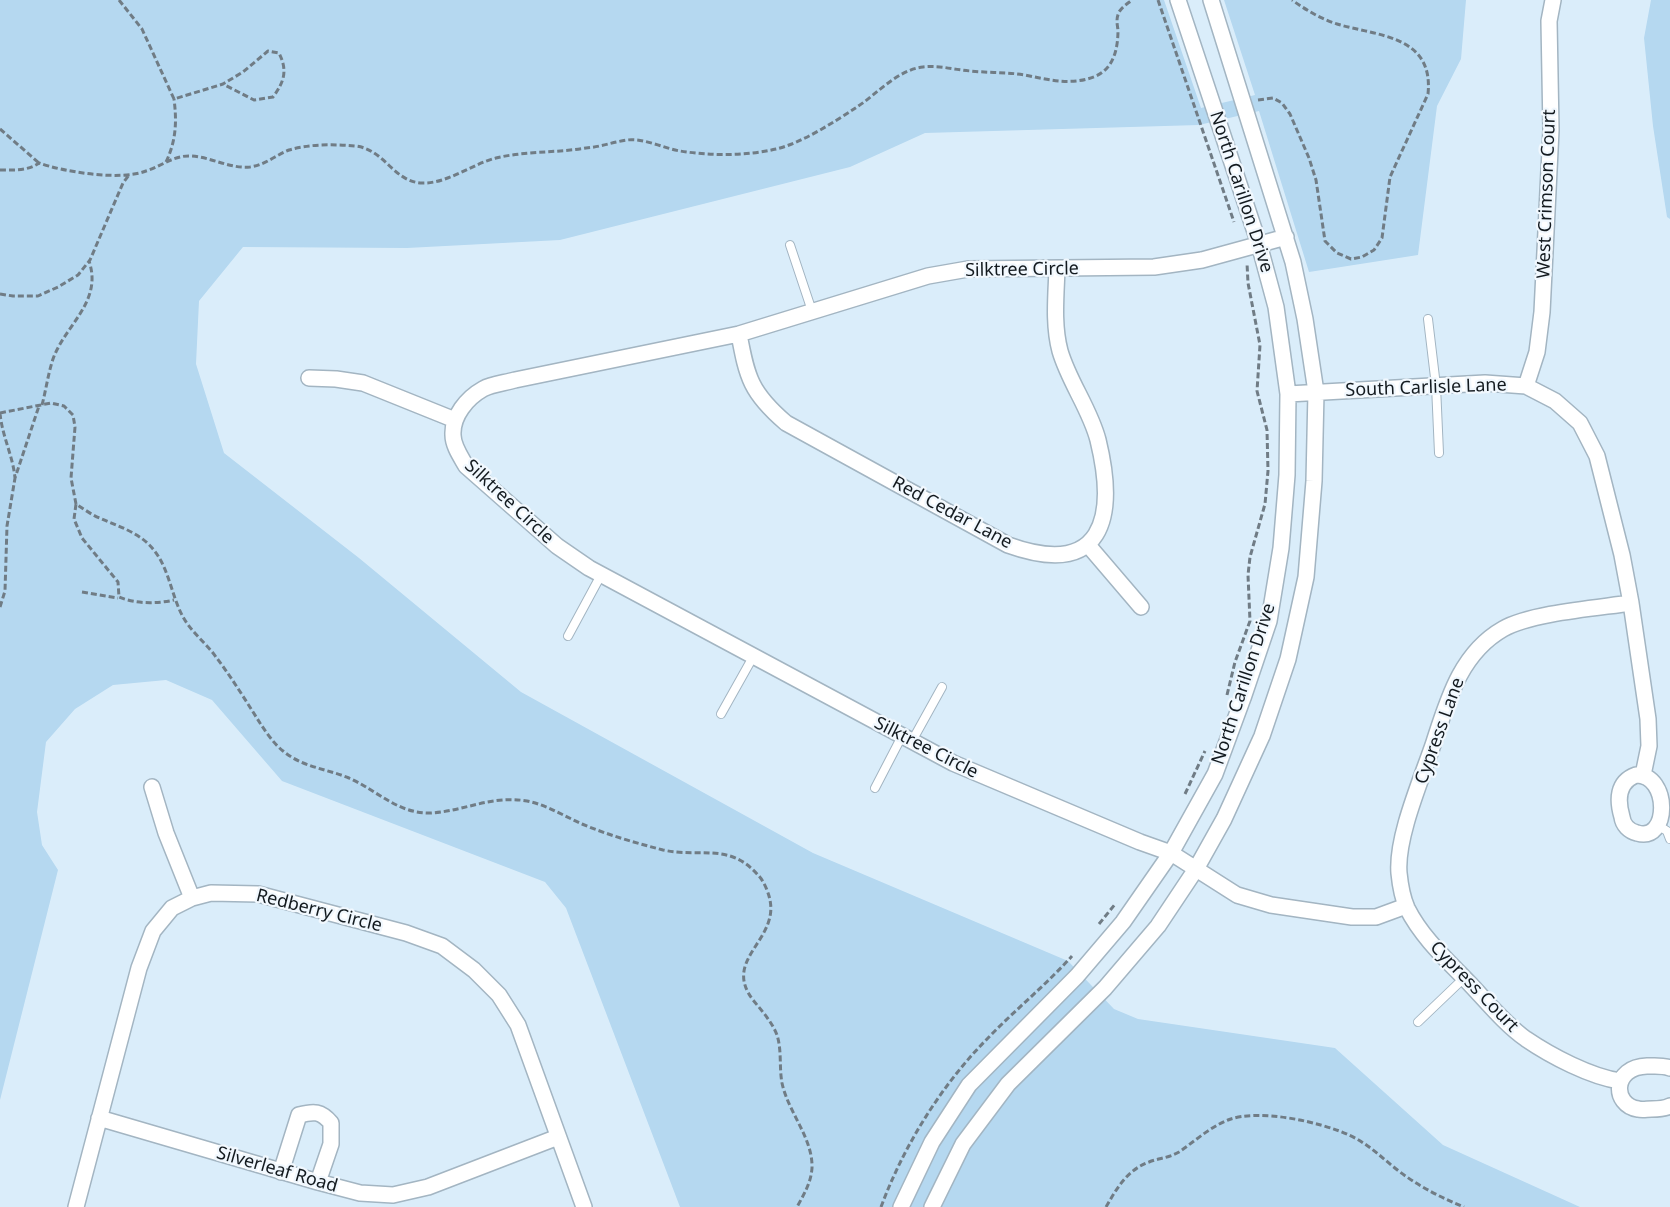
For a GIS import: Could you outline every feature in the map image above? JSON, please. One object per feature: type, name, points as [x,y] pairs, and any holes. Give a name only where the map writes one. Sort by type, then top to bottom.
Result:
[{"type":"street","name":"North Carillon Drive","points":[[901,1207],[932,1142],[969,1085],[1077,976],[1123,922],[1171,853],[1215,774],[1269,621],[1281,548],[1287,475],[1288,394],[1276,307],[1259,244],[1178,0]]},
{"type":"street","name":"North Carillon Drive","points":[[932,1207],[963,1144],[1008,1084],[1106,988],[1158,926],[1196,869],[1224,819],[1262,736],[1288,659],[1306,577],[1314,481],[1316,392],[1305,319],[1286,237],[1211,0]]},
{"type":"street","name":"West Crimson Court","points":[[1526,386],[1538,352],[1542,312],[1551,130],[1549,21],[1553,0]]},
{"type":"street","name":"Silktree Circle","points":[[1286,237],[1202,260],[1154,267],[968,269],[928,276],[739,334],[515,380],[484,389],[470,399],[455,420],[453,436],[457,451],[466,466],[557,546],[601,575],[953,764],[1171,853],[1237,895],[1271,905],[1352,916],[1376,917],[1406,906]]},
{"type":"street","points":[[1057,269],[1055,316],[1060,349],[1069,376],[1098,440],[1106,496],[1105,514],[1099,530],[1088,545],[1141,607]]},
{"type":"street","name":"Red Cedar Lane","points":[[739,334],[746,373],[757,393],[786,423],[1008,545],[1032,554],[1059,555],[1075,552],[1088,545]]},
{"type":"street","points":[[309,378],[363,383],[455,420]]},
{"type":"street","name":"South Carlisle Lane","points":[[1288,394],[1485,383],[1526,386],[1555,401],[1580,423],[1597,456],[1622,555],[1631,603],[1648,719],[1649,746],[1643,775]]},
{"type":"street","name":"Cypress Lane","points":[[1406,906],[1399,873],[1400,844],[1449,696],[1479,646],[1504,628],[1534,618],[1631,603]]},
{"type":"street","points":[[1643,775],[1649,777],[1659,787],[1664,813],[1659,826],[1648,833],[1635,833],[1629,829],[1622,818],[1619,794],[1621,787],[1630,777],[1643,775]]},
{"type":"street","points":[[152,787],[166,833],[192,898]]},
{"type":"street","name":"Redberry Circle","points":[[76,1207],[139,968],[153,930],[172,908],[192,898],[211,893],[258,894],[406,933],[442,946],[474,969],[499,994],[519,1025],[584,1207]]},
{"type":"street","name":"Cypress Court","points":[[1406,906],[1423,935],[1504,1020],[1527,1039],[1578,1068],[1604,1078],[1620,1081]]},
{"type":"street","points":[[1670,1068],[1636,1066],[1629,1069],[1620,1081],[1621,1096],[1631,1107],[1664,1109],[1670,1106]]},
{"type":"street","points":[[281,1172],[299,1115],[314,1111],[325,1115],[332,1123],[331,1144],[318,1182]]},
{"type":"street","name":"Silverleaf Road","points":[[99,1118],[318,1182],[360,1193],[393,1195],[428,1187],[558,1137]]},
{"type":"lane","points":[[790,245],[812,311]]},
{"type":"lane","points":[[1428,319],[1436,386],[1439,453]]},
{"type":"lane","points":[[568,636],[601,575]]},
{"type":"lane","points":[[722,714],[753,657]]},
{"type":"lane","points":[[875,788],[942,687]]},
{"type":"lane","points":[[1659,826],[1667,831],[1670,839]]},
{"type":"lane","points":[[1418,1022],[1464,978]]},
{"type":"path","points":[[119,0],[142,29],[174,99],[176,131],[174,146],[166,162]]},
{"type":"path","points":[[0,129],[39,163],[54,169],[78,173],[144,173],[173,158],[190,156],[249,167],[305,146],[357,146],[379,154],[402,177],[421,183],[443,178],[500,157],[586,148],[630,140],[680,151],[701,153],[731,154],[778,149],[799,141],[858,107],[898,77],[920,67],[1022,75],[1053,81],[1077,81],[1099,75],[1113,60],[1117,39],[1116,20],[1120,9],[1132,0]]},
{"type":"path","points":[[1158,0],[1237,228]]},
{"type":"path","points":[[1253,101],[1273,98],[1282,103],[1290,114],[1316,180],[1325,241],[1336,253],[1351,259],[1362,257],[1374,250],[1382,237],[1390,177],[1428,94],[1430,81],[1425,65],[1415,51],[1398,39],[1338,24],[1308,11],[1292,0]]},
{"type":"path","points":[[174,99],[223,84],[243,72],[267,51],[279,53],[285,66],[283,83],[273,98],[254,100],[223,84]]},
{"type":"path","points":[[0,170],[17,170],[33,167],[39,163]]},
{"type":"path","points":[[0,294],[38,296],[78,275],[89,261],[123,183],[130,174]]},
{"type":"path","points":[[0,607],[5,591],[7,526],[15,478],[41,406],[53,359],[87,300],[92,286],[94,274],[89,261]]},
{"type":"path","points":[[1225,701],[1234,662],[1250,621],[1248,574],[1250,557],[1265,504],[1267,479],[1265,419],[1257,390],[1260,345],[1248,283],[1247,264]]},
{"type":"path","points":[[15,478],[0,413],[51,403],[64,406],[73,415],[75,427],[71,478],[76,504],[74,519],[82,538],[118,582],[120,598]]},
{"type":"path","points":[[1265,419],[1274,418]]},
{"type":"path","points":[[76,504],[99,518],[134,533],[152,547],[162,562],[174,600],[184,619],[218,659],[266,731],[282,750],[303,763],[348,777],[393,805],[411,811],[432,813],[495,799],[531,802],[610,835],[666,850],[731,855],[746,863],[760,876],[768,892],[772,908],[769,925],[758,945],[747,958],[743,969],[743,980],[750,996],[776,1033],[782,1059],[782,1083],[810,1151],[812,1165],[810,1184],[797,1207]]},
{"type":"path","points":[[82,592],[128,601],[174,600]]},
{"type":"path","points":[[1184,796],[1207,747]]},
{"type":"path","points":[[1106,1207],[1118,1185],[1130,1172],[1149,1162],[1172,1156],[1214,1127],[1230,1119],[1281,1116],[1348,1134],[1374,1150],[1426,1190],[1464,1207]]},
{"type":"shaded area","points":[[0,0],[1164,0],[1201,108],[1255,95],[1224,0],[1466,0],[1461,59],[1437,106],[1418,255],[1309,272],[1259,111],[1199,125],[925,133],[850,167],[560,240],[407,248],[243,247],[199,301],[196,364],[224,453],[359,558],[521,692],[813,853],[1068,961],[1114,1009],[1138,1019],[1335,1048],[1443,1145],[1580,1207],[680,1207],[566,908],[545,882],[282,781],[212,700],[166,680],[113,685],[75,709],[46,742],[37,812],[42,845],[58,870],[0,1100]]},
{"type":"shaded area","points":[[1651,0],[1670,0],[1670,219],[1667,217],[1653,126],[1644,38]]}]
